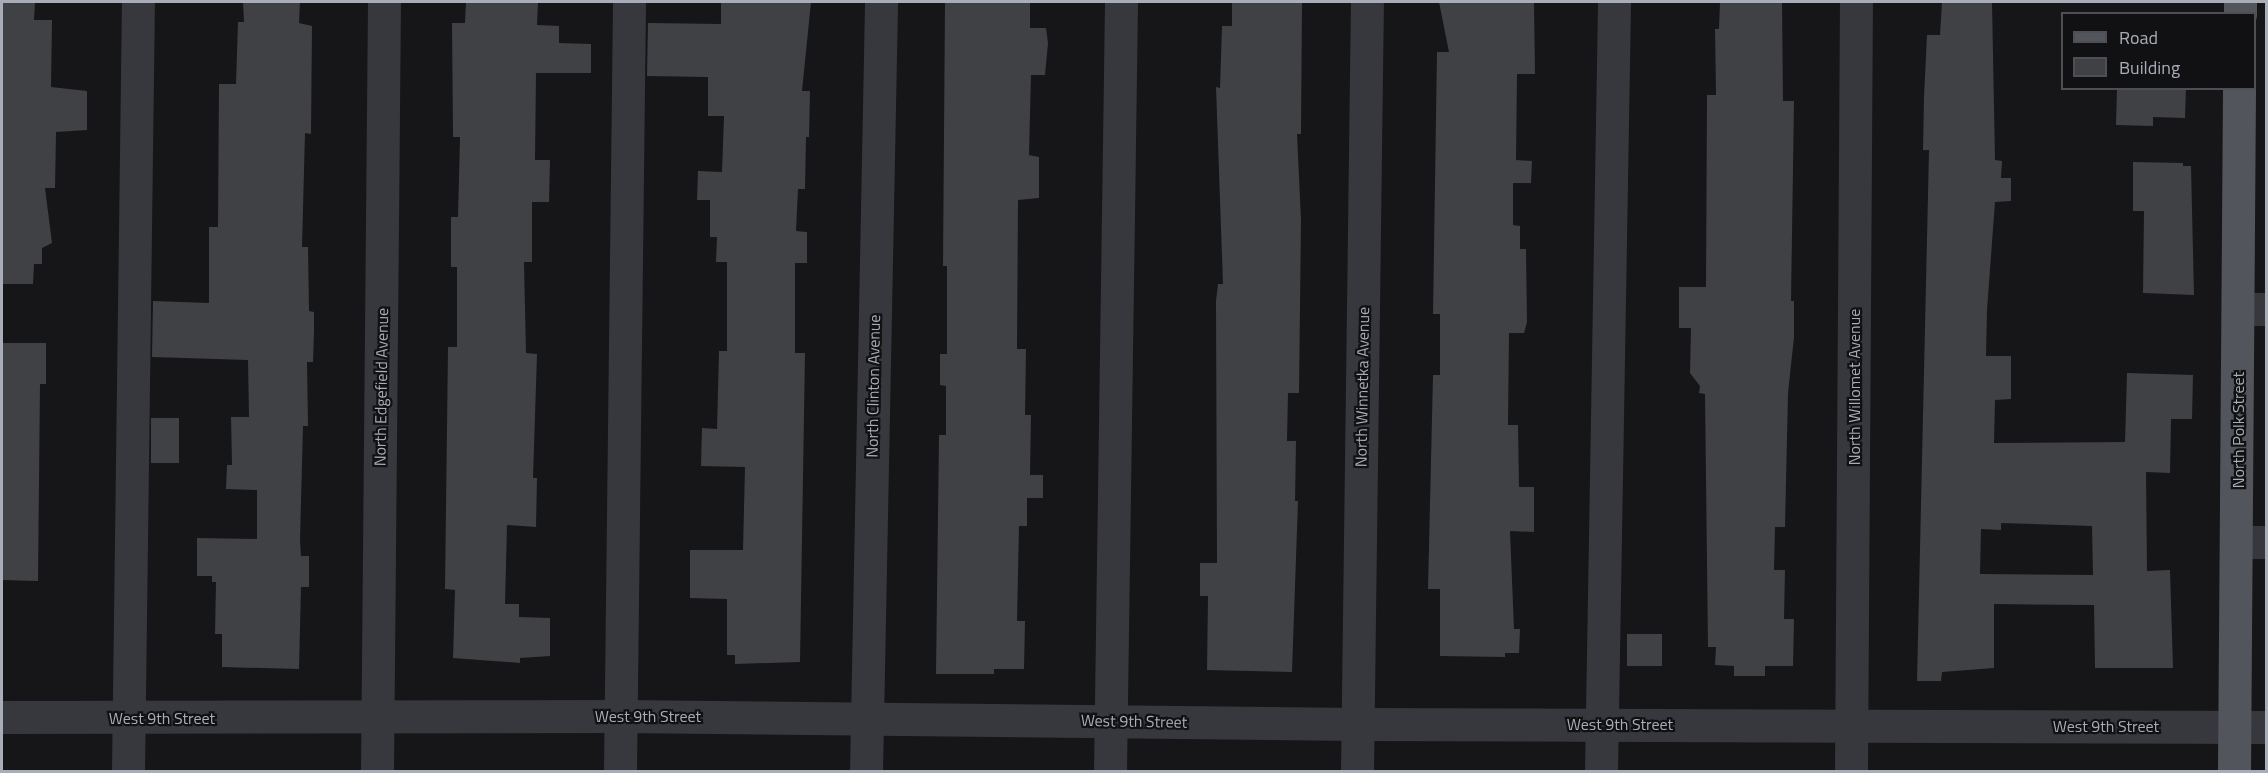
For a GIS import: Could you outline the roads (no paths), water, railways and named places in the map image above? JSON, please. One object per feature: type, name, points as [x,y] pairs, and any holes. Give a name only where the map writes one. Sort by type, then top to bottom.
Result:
[{"type":"main road","name":"North Polk Street","points":[[2234,771],[2234,727],[2252,542],[2253,309],[2240,90]]},
{"type":"street","points":[[128,771],[138,2]]},
{"type":"street","name":"North Edgefield Avenue","points":[[376,771],[384,2]]},
{"type":"street","points":[[620,771],[629,2]]},
{"type":"street","name":"North Clinton Avenue","points":[[866,771],[880,2]]},
{"type":"street","points":[[1110,771],[1121,2]]},
{"type":"street","name":"North Winnetka Avenue","points":[[1357,771],[1367,2]]},
{"type":"street","points":[[1601,771],[1614,2]]},
{"type":"street","name":"North Willomet Avenue","points":[[1851,771],[1856,2]]},
{"type":"street","name":"West 9th Street","points":[[2,717],[867,717],[1357,724],[2266,727]]}]
